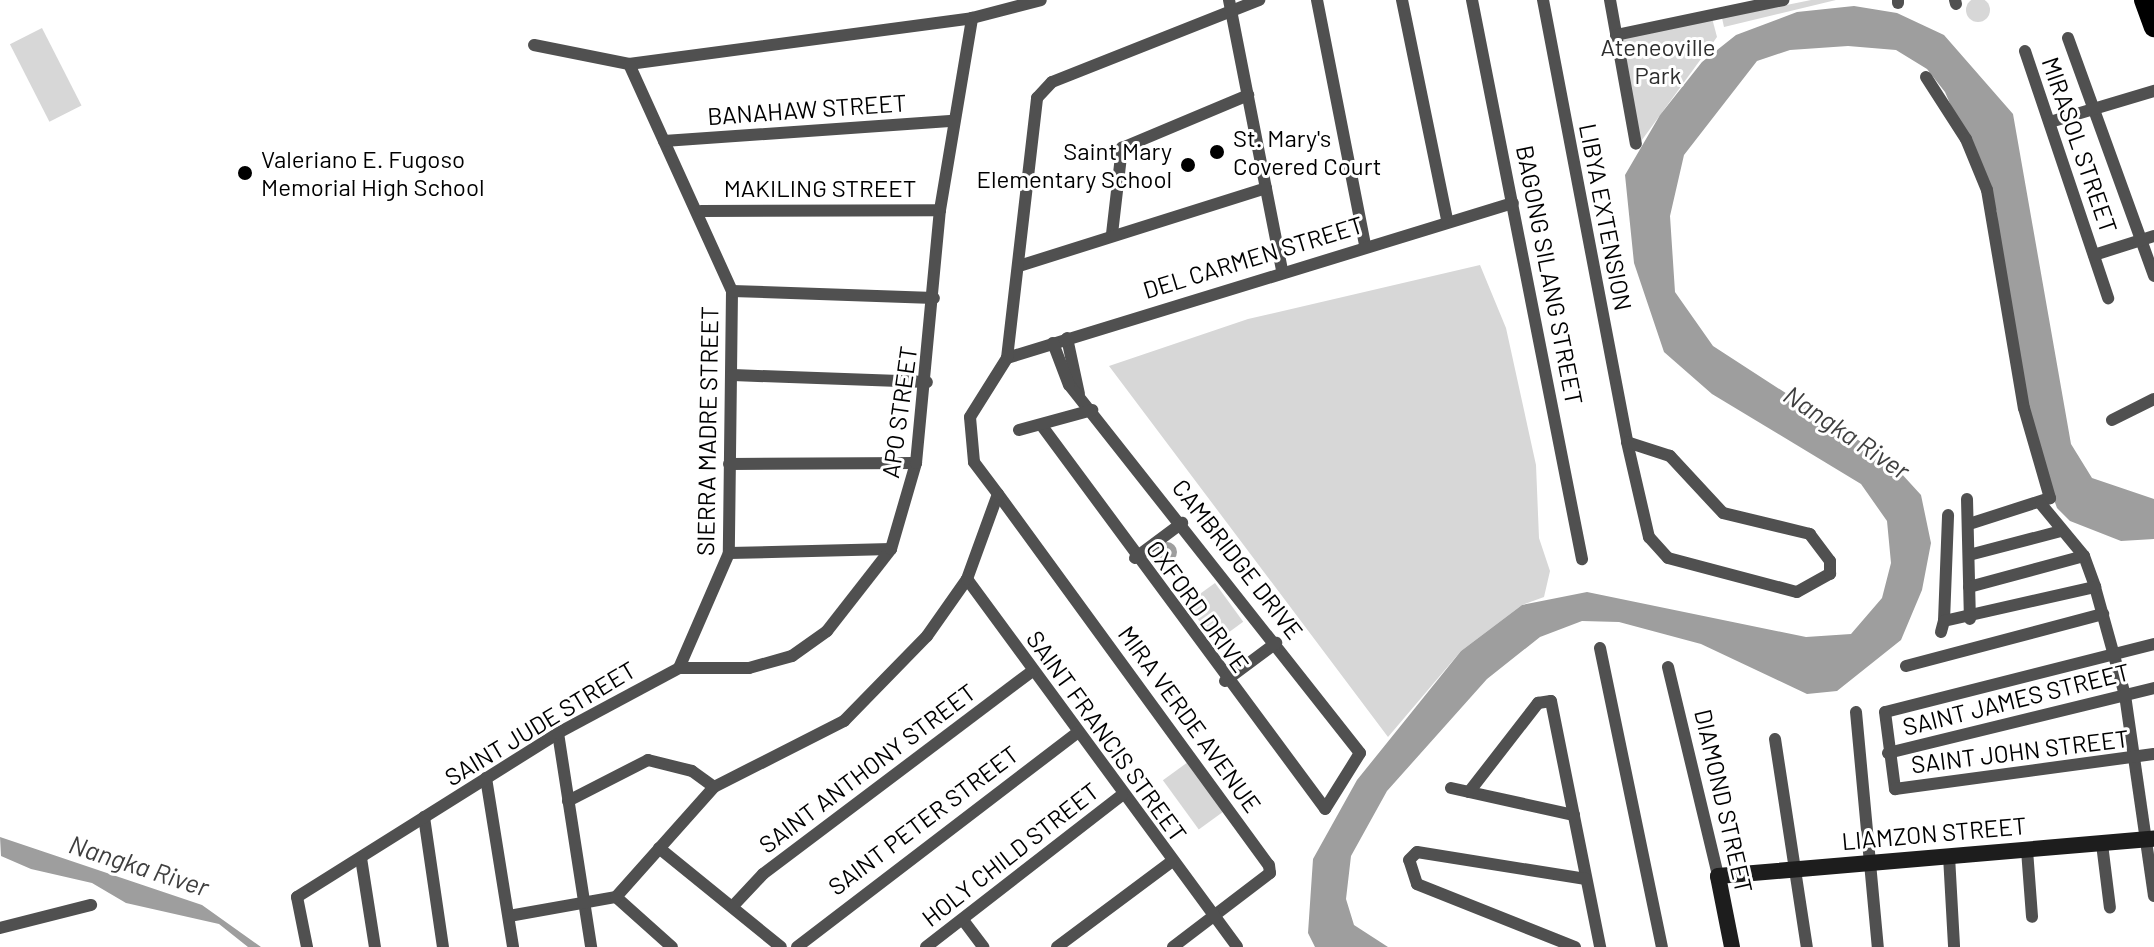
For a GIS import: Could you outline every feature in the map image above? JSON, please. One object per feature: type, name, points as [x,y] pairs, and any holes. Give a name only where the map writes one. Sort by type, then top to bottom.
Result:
[{"type":"main road","points":[[2144,0],[2154,27]]},
{"type":"street","points":[[534,45],[629,64],[972,18],[1041,0]]},
{"type":"street","points":[[509,916],[584,906],[616,897],[714,787],[857,711],[927,636],[967,579],[998,494],[974,462],[970,417],[1007,358],[1042,89],[1230,5],[1259,0]]},
{"type":"street","points":[[1317,0],[1365,245]]},
{"type":"street","points":[[1402,0],[1447,219]]},
{"type":"street","name":"BAGONG SILANG STREET","points":[[1472,0],[1582,559]]},
{"type":"street","name":"LIBYA EXTENSION","points":[[1543,0],[1627,442],[1649,537],[1668,558],[1797,592],[1830,574],[1830,561],[1810,534],[1723,513],[1670,456],[1627,442]]},
{"type":"street","points":[[1610,0],[1636,144]]},
{"type":"street","points":[[1616,35],[1783,0]]},
{"type":"street","points":[[1230,5],[1282,269]]},
{"type":"street","name":"APO STREET","points":[[679,668],[749,668],[792,656],[827,631],[891,549],[916,463],[927,382],[940,210],[972,18]]},
{"type":"street","points":[[2068,38],[2154,276]]},
{"type":"street","name":"MIRASOL STREET","points":[[2025,51],[2108,298]]},
{"type":"street","name":"SIERRA MADRE STREET","points":[[629,64],[664,141],[701,211],[732,291],[729,553],[679,668]]},
{"type":"street","points":[[1926,77],[1966,139],[1997,228],[2024,408],[2050,498],[2041,504],[1969,524]]},
{"type":"street","points":[[2050,122],[2154,91]]},
{"type":"street","points":[[1112,234],[1122,148],[1248,95]]},
{"type":"street","name":"BANAHAW STREET","points":[[664,141],[953,121]]},
{"type":"street","points":[[1019,266],[1112,234],[1266,188]]},
{"type":"street","name":"DEL CARMEN STREET","points":[[1007,358],[1282,269],[1447,219],[1513,203]]},
{"type":"street","name":"MAKILING STREET","points":[[701,211],[940,210]]},
{"type":"street","points":[[2094,255],[2154,236]]},
{"type":"street","points":[[732,291],[934,298]]},
{"type":"street","name":"CAMBRIDGE DRIVE","points":[[1067,338],[1079,394]]},
{"type":"street","name":"CAMBRIDGE DRIVE","points":[[1053,343],[1079,394],[1360,753],[1323,810]]},
{"type":"street","points":[[733,375],[927,382]]},
{"type":"street","points":[[2112,420],[2154,399]]},
{"type":"street","points":[[1019,430],[1092,410]]},
{"type":"street","name":"OXFORD DRIVE","points":[[1042,426],[1225,681],[1323,810]]},
{"type":"street","points":[[729,464],[916,463]]},
{"type":"street","name":"MIRA VERDE AVENUE","points":[[998,494],[1269,865],[1270,873],[1173,947]]},
{"type":"street","points":[[1967,499],[1970,619]]},
{"type":"street","points":[[2041,504],[2084,556],[2114,652],[2125,695],[2151,840],[2154,896]]},
{"type":"street","points":[[1948,515],[1942,626],[2095,587]]},
{"type":"street","points":[[1135,558],[1182,523]]},
{"type":"street","points":[[1969,555],[2061,531]]},
{"type":"street","points":[[729,553],[891,549]]},
{"type":"street","points":[[1969,587],[2084,556]]},
{"type":"street","name":"SAINT FRANCIS STREET","points":[[967,579],[1171,862],[1237,947]]},
{"type":"street","points":[[1906,666],[2103,614]]},
{"type":"street","points":[[1225,681],[1276,643]]},
{"type":"street","points":[[1888,753],[1889,706],[2154,644]]},
{"type":"street","points":[[1600,648],[1662,947]]},
{"type":"street","name":"DIAMOND STREET","points":[[1668,667],[1732,947]]},
{"type":"street","name":"SAINT JUDE STREET","points":[[307,947],[297,897],[558,733],[679,668]]},
{"type":"street","name":"SAINT ANTHONY STREET","points":[[733,906],[763,874],[1032,671]]},
{"type":"street","name":"SAINT JAMES STREET","points":[[1888,753],[2154,688]]},
{"type":"street","points":[[1469,792],[1538,703],[1551,701],[1600,947]]},
{"type":"street","points":[[1856,712],[1875,862],[1878,947]]},
{"type":"street","name":"SAINT PETER STREET","points":[[797,947],[1078,732]]},
{"type":"street","points":[[558,733],[591,947]]},
{"type":"street","points":[[1775,739],[1800,868],[1807,947]]},
{"type":"street","name":"SAINT JOHN STREET","points":[[1888,753],[1893,788],[2154,754]]},
{"type":"street","points":[[568,801],[648,760],[692,771],[714,787]]},
{"type":"street","points":[[486,778],[513,947]]},
{"type":"street","points":[[1451,788],[1574,815]]},
{"type":"street","name":"HOLY CHILD STREET","points":[[926,947],[1122,795]]},
{"type":"street","points":[[424,817],[443,947]]},
{"type":"street","name":"LIAMZON STREET","points":[[1718,876],[2151,840]]},
{"type":"street","points":[[2102,844],[2110,908]]},
{"type":"street","points":[[659,848],[781,947]]},
{"type":"street","points":[[2027,850],[2032,917]]},
{"type":"street","points":[[1575,947],[1417,884],[1409,860],[1417,852],[1586,879]]},
{"type":"street","points":[[1949,856],[1954,946]]},
{"type":"street","points":[[361,858],[375,947]]},
{"type":"street","points":[[1057,947],[1171,862]]},
{"type":"street","points":[[616,897],[672,947]]},
{"type":"street","points":[[0,928],[91,905]]},
{"type":"street","points":[[963,920],[983,947]]},
{"type":"green space","points":[[1978,-2],[1987,1],[1990,10],[1987,19],[1978,22],[1969,19],[1966,10],[1969,1]]},
{"type":"green space","points":[[1811,0],[1836,0],[1724,27],[1722,18]]},
{"type":"green space","name":"Ateneoville Park","points":[[1712,18],[1717,37],[1639,144],[1623,38]]},
{"type":"green space","points":[[42,28],[81,106],[49,122],[10,44]]},
{"type":"green space","points":[[1480,265],[1506,328],[1536,465],[1539,538],[1550,571],[1544,597],[1522,605],[1461,651],[1388,737],[1109,366],[1248,319]]},
{"type":"green space","points":[[1215,583],[1243,622],[1215,642],[1187,604]]},
{"type":"green space","points":[[1188,762],[1224,811],[1199,830],[1163,780]]},
{"type":"shaded area","points":[[1854,6],[1897,13],[1944,35],[2013,114],[2071,444],[2092,478],[2154,499],[2154,539],[2121,541],[2070,521],[2057,508],[2037,453],[2000,280],[1997,212],[1945,92],[1927,69],[1896,50],[1848,46],[1790,50],[1757,61],[1684,155],[1670,216],[1675,292],[1713,346],[1889,460],[1921,495],[1931,543],[1922,590],[1901,640],[1837,691],[1807,694],[1701,644],[1619,622],[1582,621],[1540,637],[1487,679],[1387,791],[1351,856],[1346,899],[1354,925],[1388,947],[1315,947],[1308,933],[1313,859],[1357,780],[1461,651],[1522,605],[1587,592],[1806,637],[1851,634],[1882,598],[1891,563],[1887,521],[1861,484],[1712,394],[1664,352],[1634,263],[1625,175],[1660,115],[1702,62],[1736,35],[1797,12]]},
{"type":"shaded area","points":[[1167,542],[1174,545],[1177,552],[1174,559],[1167,562],[1160,559],[1157,552],[1160,545]]},
{"type":"shaded area","points":[[0,837],[202,905],[261,947],[248,947],[219,924],[126,903],[92,883],[31,869],[1,856]]},
{"type":"place","name":"St. Mary's Covered Court","points":[[1217,152]]},
{"type":"place","name":"Saint Mary Elementary School","points":[[1188,165]]},
{"type":"place","name":"Valeriano E. Fugoso Memorial High School","points":[[245,173]]},
{"type":"water label","name":"Nangka River","points":[[1847,432]]},
{"type":"water label","name":"Nangka River","points":[[139,865]]}]
